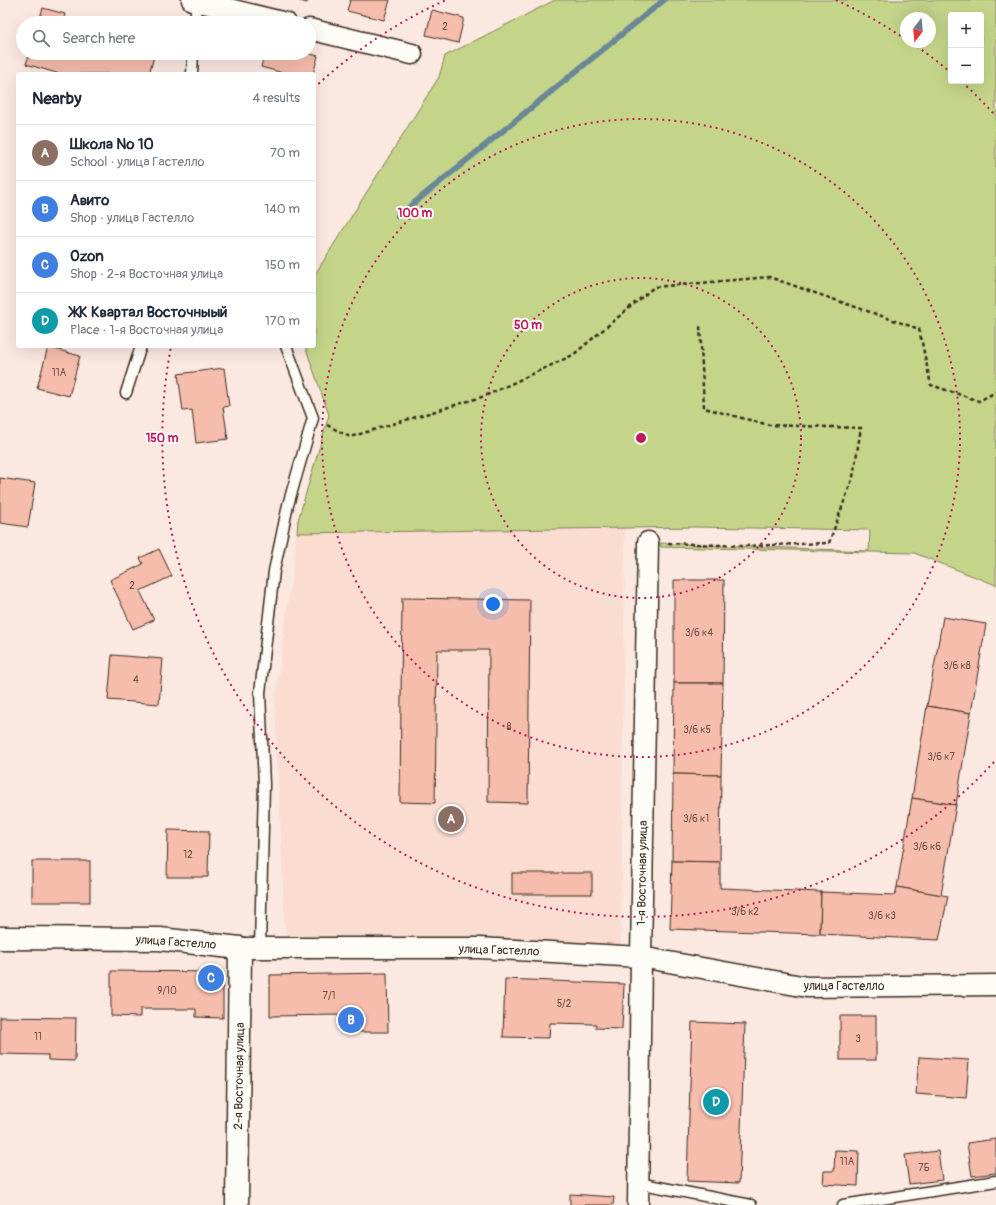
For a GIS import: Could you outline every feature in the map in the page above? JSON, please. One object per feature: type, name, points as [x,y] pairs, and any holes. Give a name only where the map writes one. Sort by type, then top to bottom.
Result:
[{"type":"street","points":[[195,1],[257,16]]},
{"type":"street","points":[[316,31],[412,54]]},
{"type":"street","name":"1-я Восточная улица","points":[[638,1205],[648,542]]},
{"type":"street","name":"улица Гастелло","points":[[0,938],[160,939],[250,948],[480,948],[641,957],[807,987],[996,985]]},
{"type":"street","name":"2-я Восточная улица","points":[[237,1205],[250,948]]},
{"type":"lane","points":[[195,1],[195,16]]},
{"type":"lane","points":[[192,72],[193,60]]},
{"type":"lane","points":[[126,393],[140,348]]},
{"type":"lane","points":[[250,948],[264,785],[260,693],[274,571],[288,505],[313,418],[287,348]]},
{"type":"lane","points":[[843,1205],[996,1181]]},
{"type":"lane","points":[[638,1183],[751,1205]]},
{"type":"path","points":[[313,418],[350,437],[485,396],[573,355],[654,287],[769,277],[919,329],[931,385],[979,401],[996,392]]},
{"type":"path","points":[[648,542],[745,546],[829,543],[853,477],[861,428],[769,425],[704,408],[700,325]]},
{"type":"shaded area","points":[[625,528],[621,947],[285,935],[275,703],[297,533]]},
{"type":"green space","points":[[555,0],[996,0],[996,585],[914,553],[661,547],[659,543],[869,551],[870,530],[694,527],[297,533],[298,520],[329,415],[306,348],[316,348],[316,273],[439,77],[445,56]]},
{"type":"building","points":[[296,0],[308,0],[307,3]]},
{"type":"building","points":[[350,0],[390,0],[384,20],[347,11]]},
{"type":"building","points":[[43,8],[65,14],[65,16],[40,16]]},
{"type":"building","points":[[432,10],[464,18],[458,43],[426,35]]},
{"type":"building","points":[[316,55],[318,56],[314,72],[280,72],[261,67],[263,60],[316,60]]},
{"type":"building","points":[[27,60],[153,60],[150,72],[53,72],[26,64]]},
{"type":"building","points":[[48,348],[80,356],[69,396],[37,388]]},
{"type":"building","points":[[224,368],[229,406],[223,407],[228,439],[196,443],[192,410],[183,411],[178,374]]},
{"type":"building","points":[[0,478],[35,483],[28,527],[0,523]]},
{"type":"building","points":[[159,549],[172,576],[140,591],[154,620],[133,629],[110,580],[143,564],[140,558]]},
{"type":"building","points":[[674,580],[724,580],[723,683],[674,683]]},
{"type":"building","points":[[402,598],[530,600],[528,803],[488,802],[489,650],[437,650],[435,803],[400,802]]},
{"type":"building","points":[[943,617],[986,624],[971,713],[927,706]]},
{"type":"building","points":[[112,655],[163,659],[159,704],[108,700]]},
{"type":"building","points":[[674,683],[723,683],[721,775],[673,774]]},
{"type":"building","points":[[927,706],[971,713],[956,805],[912,798]]},
{"type":"building","points":[[673,774],[721,775],[720,862],[672,861]]},
{"type":"building","points":[[912,798],[956,805],[941,895],[897,887]]},
{"type":"building","points":[[168,830],[209,831],[208,877],[167,877]]},
{"type":"building","points":[[32,861],[90,861],[90,902],[32,902]]},
{"type":"building","points":[[672,861],[720,862],[720,888],[821,892],[820,934],[670,929]]},
{"type":"building","points":[[512,873],[592,873],[592,894],[512,894]]},
{"type":"building","points":[[897,887],[948,896],[939,940],[820,934],[821,892],[895,895]]},
{"type":"building","points":[[111,971],[223,972],[223,1018],[196,1017],[196,1009],[140,1009],[140,1017],[111,1016]]},
{"type":"building","points":[[387,973],[388,1032],[341,1032],[341,1015],[270,1016],[270,975]]},
{"type":"building","points":[[505,979],[624,984],[622,1029],[596,1028],[596,1024],[550,1023],[549,1038],[503,1037]]},
{"type":"building","points":[[840,1016],[876,1016],[876,1060],[840,1060]]},
{"type":"building","points":[[0,1017],[76,1018],[75,1061],[48,1060],[48,1055],[0,1054]]},
{"type":"building","points":[[692,1022],[745,1024],[739,1183],[687,1181]]},
{"type":"building","points":[[919,1057],[969,1060],[966,1098],[916,1094]]},
{"type":"building","points":[[996,1139],[996,1173],[972,1176],[967,1143]]},
{"type":"building","points":[[835,1150],[859,1151],[858,1186],[823,1184],[824,1171],[834,1171]]},
{"type":"building","points":[[938,1151],[942,1180],[909,1184],[905,1155]]},
{"type":"building","points":[[570,1194],[614,1197],[613,1205],[570,1205]]},
{"type":"waterway","points":[[398,216],[664,0]]},
{"type":"place","name":"Школа № 10","points":[[451,819]]},
{"type":"place","name":"Ozon","points":[[211,978]]},
{"type":"place","name":"Авито","points":[[351,1020]]},
{"type":"place","name":"ЖК Квартал Восточныый","points":[[716,1102]]}]
